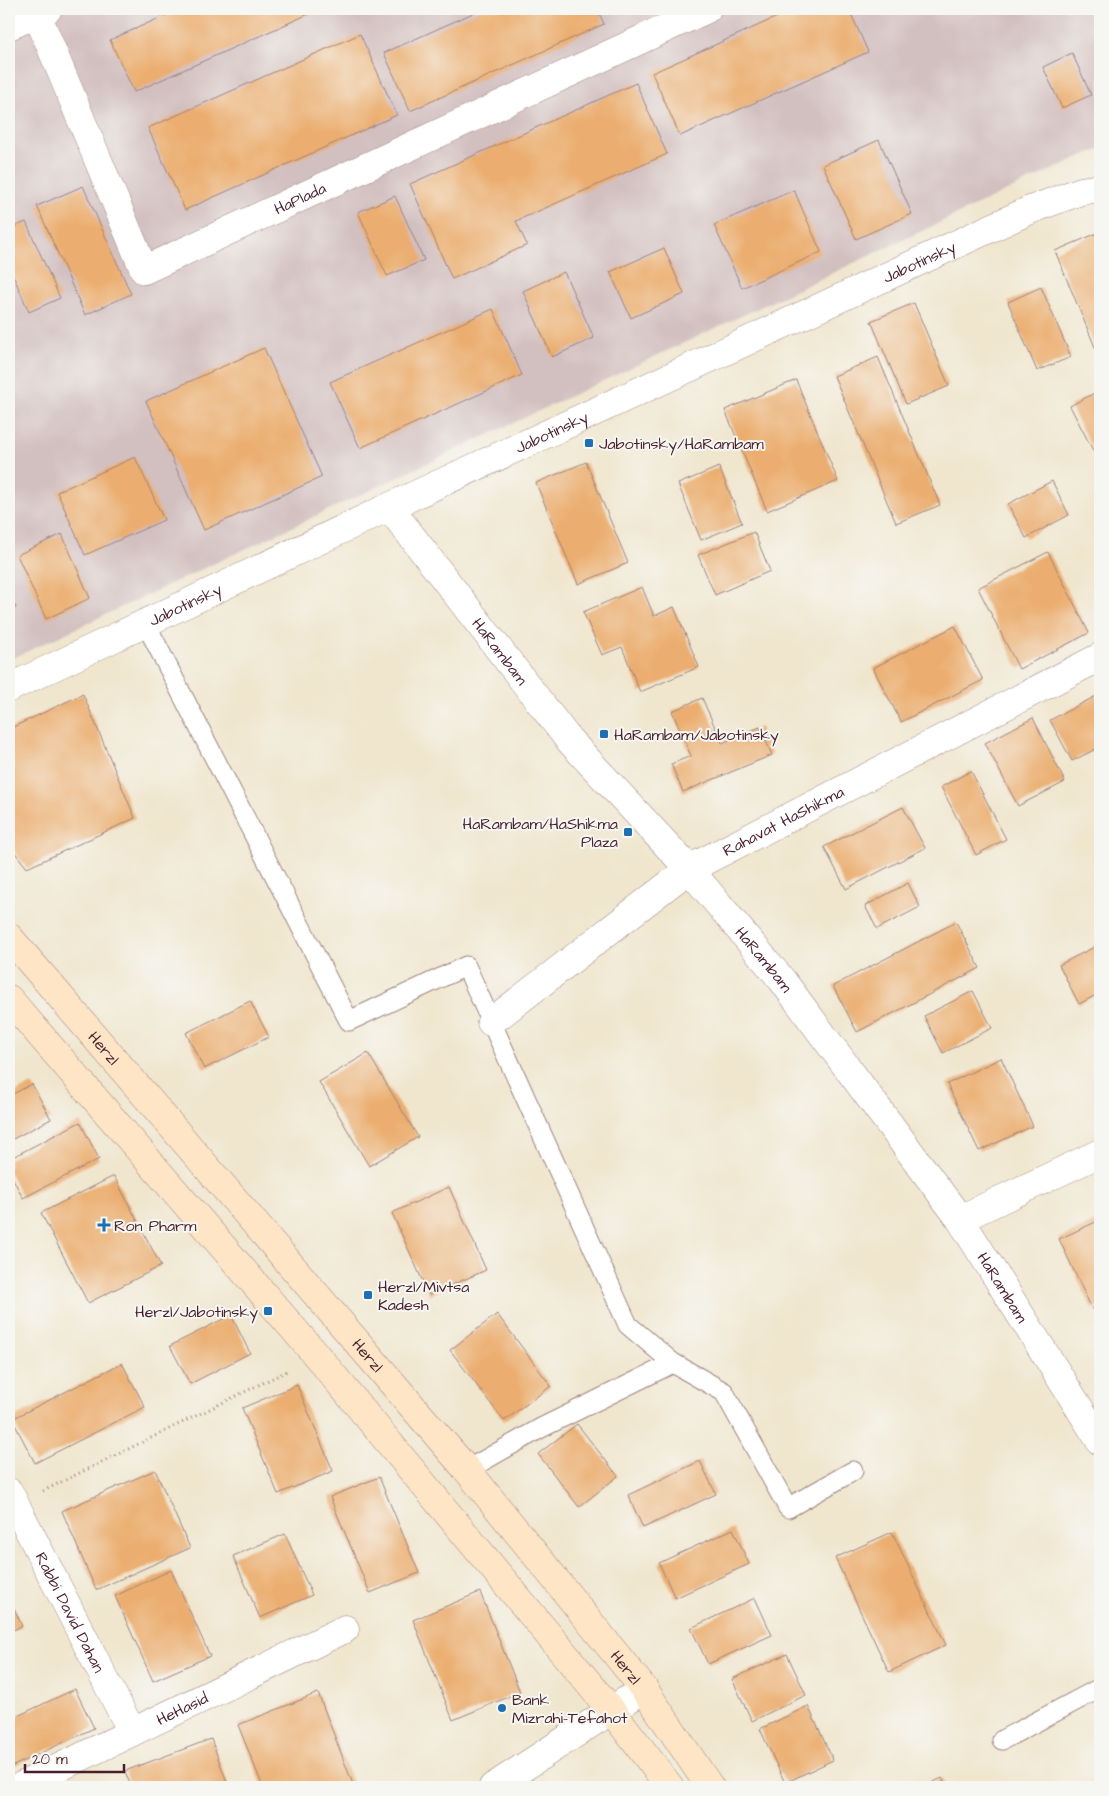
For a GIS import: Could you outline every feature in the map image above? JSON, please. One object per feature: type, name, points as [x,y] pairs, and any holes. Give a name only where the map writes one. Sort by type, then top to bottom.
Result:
[{"type":"main road","name":"Herzl","points":[[9,937],[467,1470],[644,1689],[710,1787]]},
{"type":"main road","points":[[9,999],[317,1356],[611,1710],[670,1787]]},
{"type":"street","name":"HaPlada","points":[[42,11],[144,270],[707,9]]},
{"type":"street","points":[[9,26],[42,11]]},
{"type":"street","name":"Jabotinsky","points":[[9,688],[389,507],[1030,210],[1081,192],[1100,188]]},
{"type":"street","name":"HaRambam","points":[[389,507],[569,740],[689,869],[782,980],[960,1219],[1100,1441]]},
{"type":"street","name":"Rahavat HaShikma","points":[[490,1022],[689,869],[1100,657]]},
{"type":"street","points":[[960,1219],[1100,1154]]},
{"type":"street","name":"Rabbi David Dahan","points":[[12,1498],[132,1732]]},
{"type":"street","name":"HeHasid","points":[[19,1787],[345,1629]]},
{"type":"street","points":[[493,1787],[644,1689]]},
{"type":"lane","points":[[146,624],[349,1020],[466,966],[628,1325],[673,1362],[724,1392],[788,1508],[853,1471]]},
{"type":"lane","points":[[467,1470],[541,1428],[673,1362]]},
{"type":"lane","points":[[1002,1740],[1100,1688]]},
{"type":"path","points":[[12,1498],[317,1356]]},
{"type":"shaded area","points":[[9,9],[1100,9],[1100,150],[1088,153],[9,660]]},
{"type":"building","points":[[180,9],[320,9],[134,92],[110,40]]},
{"type":"building","points":[[482,9],[597,9],[604,24],[410,111],[384,53]]},
{"type":"building","points":[[795,9],[849,9],[868,52],[680,136],[652,73]]},
{"type":"building","points":[[360,34],[397,115],[185,210],[148,128]]},
{"type":"building","points":[[1072,53],[1091,95],[1062,108],[1043,67]]},
{"type":"building","points":[[636,83],[667,154],[516,221],[527,245],[452,279],[410,184]]},
{"type":"building","points":[[879,140],[912,214],[856,239],[823,165]]},
{"type":"building","points":[[83,186],[131,294],[85,315],[37,206]]},
{"type":"building","points":[[794,190],[821,252],[742,288],[714,225]]},
{"type":"building","points":[[395,196],[424,260],[387,276],[358,212]]},
{"type":"building","points":[[26,222],[60,298],[29,312],[9,266],[9,229]]},
{"type":"building","points":[[1100,232],[1100,359],[1055,251]]},
{"type":"building","points":[[664,248],[684,294],[631,318],[610,272]]},
{"type":"building","points":[[564,272],[594,338],[552,357],[523,291]]},
{"type":"building","points":[[1041,287],[1071,357],[1037,371],[1008,302]]},
{"type":"building","points":[[914,303],[949,386],[906,404],[871,321]]},
{"type":"building","points":[[493,309],[522,375],[360,448],[330,382]]},
{"type":"building","points":[[264,348],[322,477],[204,530],[146,401]]},
{"type":"building","points":[[878,357],[940,505],[896,523],[834,376]]},
{"type":"building","points":[[796,380],[838,481],[767,511],[725,410]]},
{"type":"building","points":[[1100,390],[1100,464],[1070,406]]},
{"type":"building","points":[[135,457],[164,520],[85,555],[57,492]]},
{"type":"building","points":[[586,462],[628,563],[578,584],[536,483]]},
{"type":"building","points":[[719,467],[742,523],[701,540],[678,484]]},
{"type":"building","points":[[1052,481],[1069,515],[1026,538],[1008,504]]},
{"type":"building","points":[[754,532],[770,571],[715,595],[698,555]]},
{"type":"building","points":[[62,534],[90,598],[46,619],[17,555]]},
{"type":"building","points":[[1048,552],[1089,633],[1019,669],[978,588]]},
{"type":"building","points":[[642,587],[654,616],[674,607],[699,667],[640,692],[622,647],[602,655],[583,612]]},
{"type":"building","points":[[9,593],[16,608],[9,611]]},
{"type":"building","points":[[955,626],[983,680],[901,722],[873,668]]},
{"type":"building","points":[[83,694],[135,818],[27,868],[9,845],[9,729]]},
{"type":"building","points":[[1100,694],[1100,747],[1072,761],[1050,720]]},
{"type":"building","points":[[702,698],[722,743],[760,727],[772,755],[683,792],[671,764],[691,756],[672,711]]},
{"type":"building","points":[[1033,718],[1065,782],[1018,806],[985,743]]},
{"type":"building","points":[[971,771],[1006,839],[976,855],[941,787]]},
{"type":"building","points":[[903,807],[925,848],[846,889],[824,847]]},
{"type":"building","points":[[908,883],[920,907],[877,929],[865,906]]},
{"type":"building","points":[[956,922],[980,968],[857,1032],[833,986]]},
{"type":"building","points":[[1100,944],[1100,993],[1079,1004],[1059,965]]},
{"type":"building","points":[[973,991],[992,1028],[943,1053],[924,1016]]},
{"type":"building","points":[[250,1001],[269,1037],[204,1069],[186,1033]]},
{"type":"building","points":[[368,1053],[418,1137],[369,1166],[319,1082]]},
{"type":"building","points":[[1001,1058],[1033,1126],[979,1151],[947,1084]]},
{"type":"building","points":[[32,1084],[51,1119],[9,1141],[9,1096]]},
{"type":"building","points":[[80,1122],[99,1159],[23,1198],[9,1171],[9,1159]]},
{"type":"building","points":[[114,1176],[161,1266],[88,1303],[41,1213]]},
{"type":"building","points":[[449,1187],[486,1270],[429,1295],[392,1213]]},
{"type":"building","points":[[1100,1220],[1100,1305],[1092,1309],[1059,1239]]},
{"type":"building","points":[[497,1314],[551,1386],[504,1421],[450,1350]]},
{"type":"building","points":[[231,1315],[250,1353],[190,1384],[170,1346]]},
{"type":"building","points":[[122,1363],[145,1407],[35,1463],[12,1419]]},
{"type":"building","points":[[297,1385],[333,1471],[278,1494],[242,1408]]},
{"type":"building","points":[[577,1424],[618,1476],[579,1507],[538,1454]]},
{"type":"building","points":[[700,1461],[716,1494],[643,1528],[628,1495]]},
{"type":"building","points":[[155,1470],[190,1548],[96,1590],[62,1511]]},
{"type":"building","points":[[379,1477],[419,1573],[370,1593],[330,1497]]},
{"type":"building","points":[[733,1529],[749,1564],[675,1598],[659,1563]]},
{"type":"building","points":[[892,1532],[946,1645],[889,1672],[835,1558]]},
{"type":"building","points":[[285,1534],[312,1595],[260,1618],[233,1556]]},
{"type":"building","points":[[171,1570],[210,1656],[153,1681],[115,1596]]},
{"type":"building","points":[[480,1592],[520,1692],[453,1720],[413,1620]]},
{"type":"building","points":[[9,1597],[22,1626],[9,1632]]},
{"type":"building","points":[[755,1598],[772,1635],[708,1664],[691,1628]]},
{"type":"building","points":[[787,1654],[806,1695],[752,1721],[732,1679]]},
{"type":"building","points":[[75,1689],[94,1728],[9,1768],[9,1720]]},
{"type":"building","points":[[318,1693],[354,1787],[263,1787],[238,1725]]},
{"type":"building","points":[[808,1706],[833,1760],[785,1783],[760,1729]]},
{"type":"building","points":[[211,1739],[229,1787],[131,1787],[125,1771]]},
{"type":"building","points":[[942,1778],[946,1787],[923,1787]]},
{"type":"place","name":"Jabotinsky/HaRambam","points":[[589,443]]},
{"type":"place","name":"HaRambam/Jabotinsky","points":[[604,734]]},
{"type":"place","name":"HaRambam/HaShikma Plaza","points":[[628,832]]},
{"type":"place","name":"Ron Pharm","points":[[104,1225]]},
{"type":"place","name":"Herzl/Mivtsa Kadesh","points":[[368,1295]]},
{"type":"place","name":"Herzl/Jabotinsky","points":[[268,1311]]},
{"type":"place","name":"Bank Mizrahi-Tefahot","points":[[502,1708]]}]
